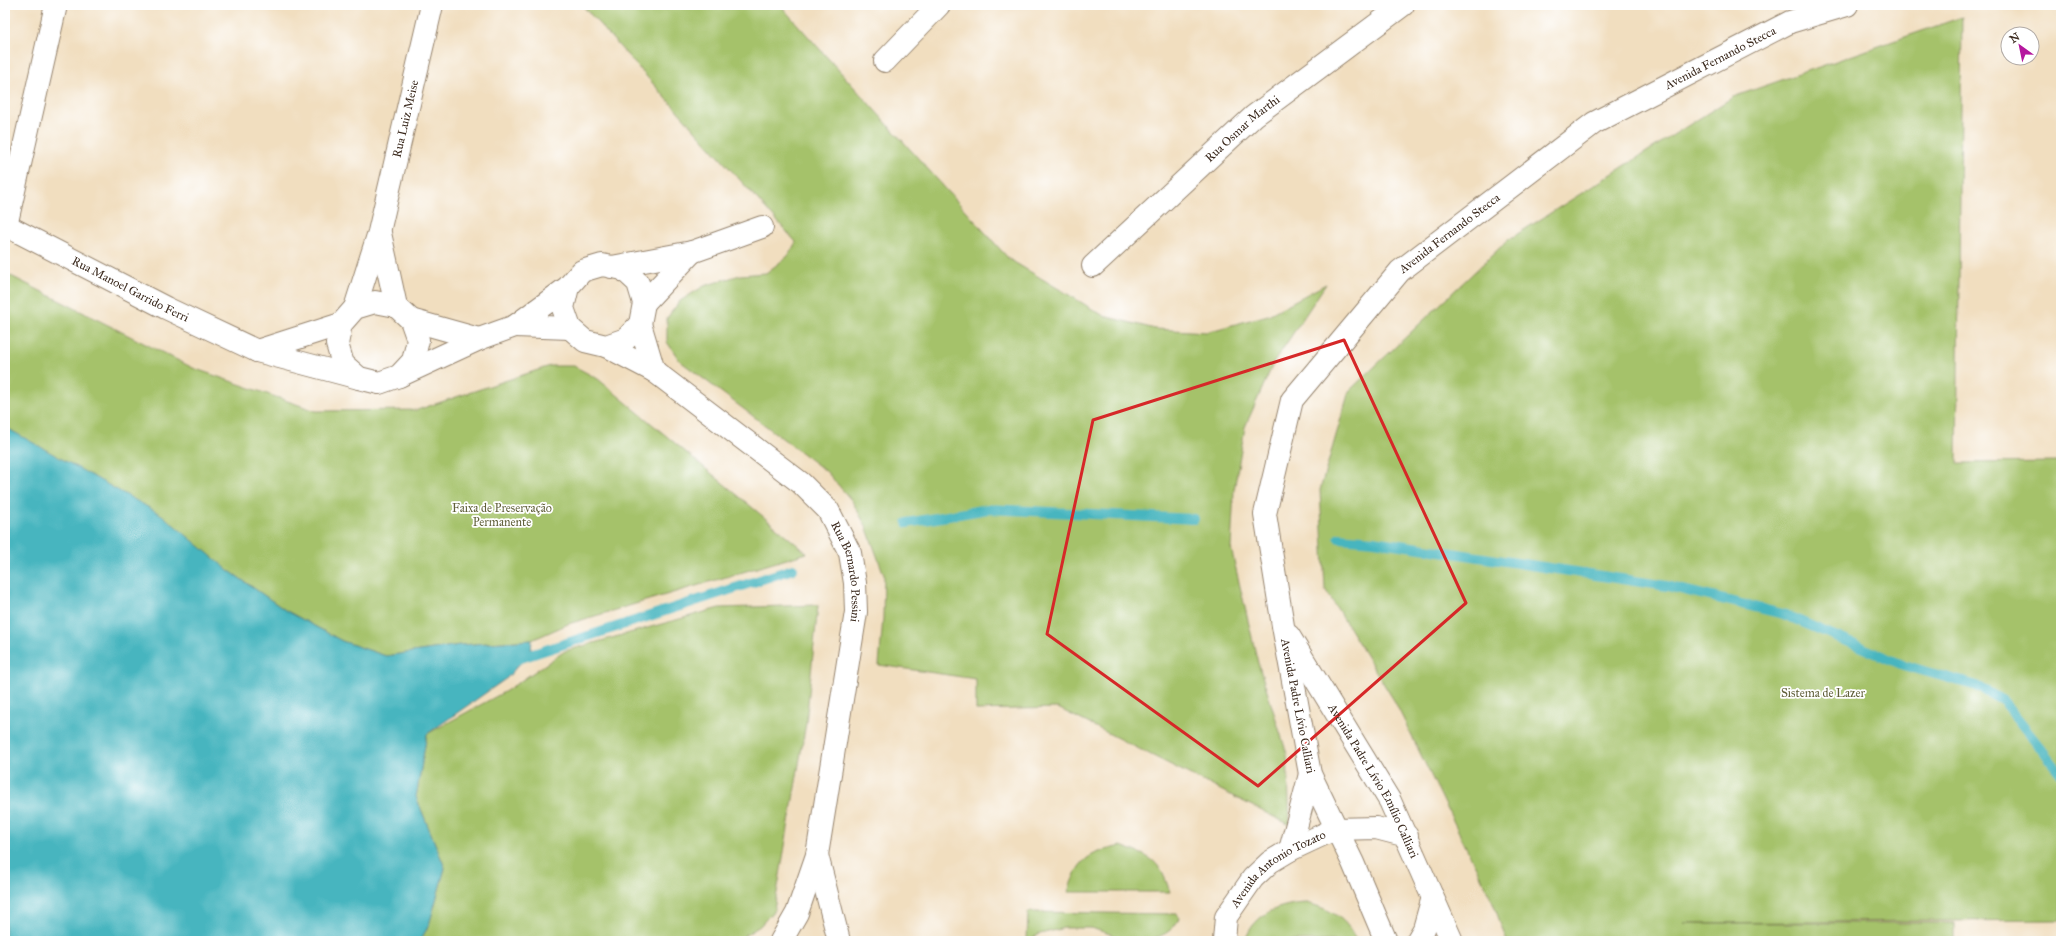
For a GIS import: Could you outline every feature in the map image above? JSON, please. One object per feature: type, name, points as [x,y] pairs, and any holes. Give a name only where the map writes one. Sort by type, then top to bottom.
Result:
[{"type":"street","points":[[6,225],[56,5]]},
{"type":"street","name":"Rua Luiz Meise","points":[[355,308],[379,232],[432,5]]},
{"type":"street","points":[[885,61],[939,5]]},
{"type":"street","name":"Rua Osmar Marthi","points":[[1093,266],[1254,116],[1403,5]]},
{"type":"street","name":"Avenida Fernando Stecca","points":[[1283,626],[1265,514],[1292,400],[1400,271],[1594,123],[1790,22],[1847,5]]},
{"type":"street","name":"Rua Manoel Garrido Ferri","points":[[6,225],[166,308],[257,351],[379,383],[399,376],[479,339],[515,326],[568,287],[582,271],[602,265],[623,269],[638,283],[642,313]]},
{"type":"street","name":"Rua Manoel Garrido Ferri","points":[[612,267],[692,252],[762,227]]},
{"type":"street","name":"Rua Luiz Meise","points":[[379,232],[404,313]]},
{"type":"street","name":"Rua Manoel Garrido Ferri","points":[[568,287],[563,308],[570,328],[585,341],[606,346],[626,340],[642,313],[692,252]]},
{"type":"street","points":[[355,308],[375,302],[479,339]]},
{"type":"street","name":"Rua Manoel Garrido Ferri","points":[[355,308],[341,324],[337,344],[343,364],[359,378]]},
{"type":"street","name":"Rua Manoel Garrido Ferri","points":[[399,376],[413,361],[418,340],[404,313]]},
{"type":"street","points":[[642,313],[654,371]]},
{"type":"street","points":[[257,351],[341,324]]},
{"type":"street","name":"Rua Manoel Garrido Ferri","points":[[515,326],[570,328]]},
{"type":"street","name":"Rua Bernardo Pessini","points":[[606,346],[654,371],[801,483],[828,510],[850,553],[855,583],[856,612],[816,855],[797,914],[781,941]]},
{"type":"street","name":"Avenida Padre Lívio Calliari","points":[[1283,626],[1310,774],[1335,829]]},
{"type":"street","name":"Avenida Padre Lívio Emílio Calliari","points":[[1283,626],[1390,801],[1407,836],[1452,941]]},
{"type":"street","points":[[1290,850],[1310,774]]},
{"type":"street","name":"Avenida Antonio Tozato","points":[[1224,941],[1226,916],[1253,878],[1270,862],[1290,850],[1335,829],[1376,828],[1407,836]]},
{"type":"street","points":[[1335,829],[1353,863],[1386,941]]},
{"type":"street","name":"Rua Bernardo Pessini","points":[[816,855],[839,941]]},
{"type":"street","points":[[1417,941],[1424,929],[1433,897]]},
{"type":"highlighted area","points":[[1344,340],[1466,603],[1258,786],[1047,634],[1093,420]]},
{"type":"green space","points":[[582,5],[780,5],[1009,259],[1104,316],[1155,329],[1207,332],[1268,315],[1326,284],[1274,362],[1245,427],[1234,490],[1231,548],[1258,663],[1287,754],[1290,825],[1058,708],[976,710],[976,679],[879,665],[883,618],[884,575],[866,526],[852,501],[827,472],[680,361],[667,342],[667,318],[680,301],[704,286],[740,275],[766,273],[788,256],[796,242]]},
{"type":"green space","name":"Sistema de Lazer","points":[[1962,17],[1957,463],[2061,462],[2061,920],[1684,923],[1954,923],[1954,941],[1507,941],[1492,900],[1395,702],[1325,589],[1320,490],[1349,391],[1508,240],[1733,97]]},
{"type":"green space","name":"Faixa de Preservação Permanente","points":[[5,273],[193,368],[316,411],[417,410],[550,366],[574,366],[598,379],[807,553],[568,624],[532,640],[460,645],[386,656],[342,641],[285,610],[228,570],[59,459],[5,427]]},
{"type":"green space","points":[[818,605],[806,723],[774,910],[760,926],[736,941],[420,941],[429,925],[445,868],[416,797],[427,734],[506,691],[565,651],[719,608]]},
{"type":"green space","points":[[1121,846],[1148,857],[1153,861],[1162,873],[1170,892],[1068,892],[1076,872],[1086,859],[1100,852]]},
{"type":"green space","points":[[1307,903],[1323,908],[1343,920],[1356,941],[1245,941],[1249,931],[1255,923],[1269,912],[1287,905]]},
{"type":"green space","points":[[1028,912],[1177,914],[1179,918],[1176,924],[1166,933],[1146,940],[1132,941],[1091,928],[1064,928],[1040,934],[1027,941]]},
{"type":"water","points":[[5,427],[162,515],[228,570],[285,610],[342,641],[386,656],[460,645],[532,640],[531,651],[507,678],[427,734],[416,797],[445,868],[429,925],[420,941],[5,941]]},
{"type":"waterway","points":[[907,523],[988,509],[1194,519]]},
{"type":"waterway","points":[[1339,538],[1374,541],[1667,586],[1783,614],[1903,665],[1977,686],[2003,701],[2061,774]]},
{"type":"waterway","points":[[515,660],[793,569]]}]
